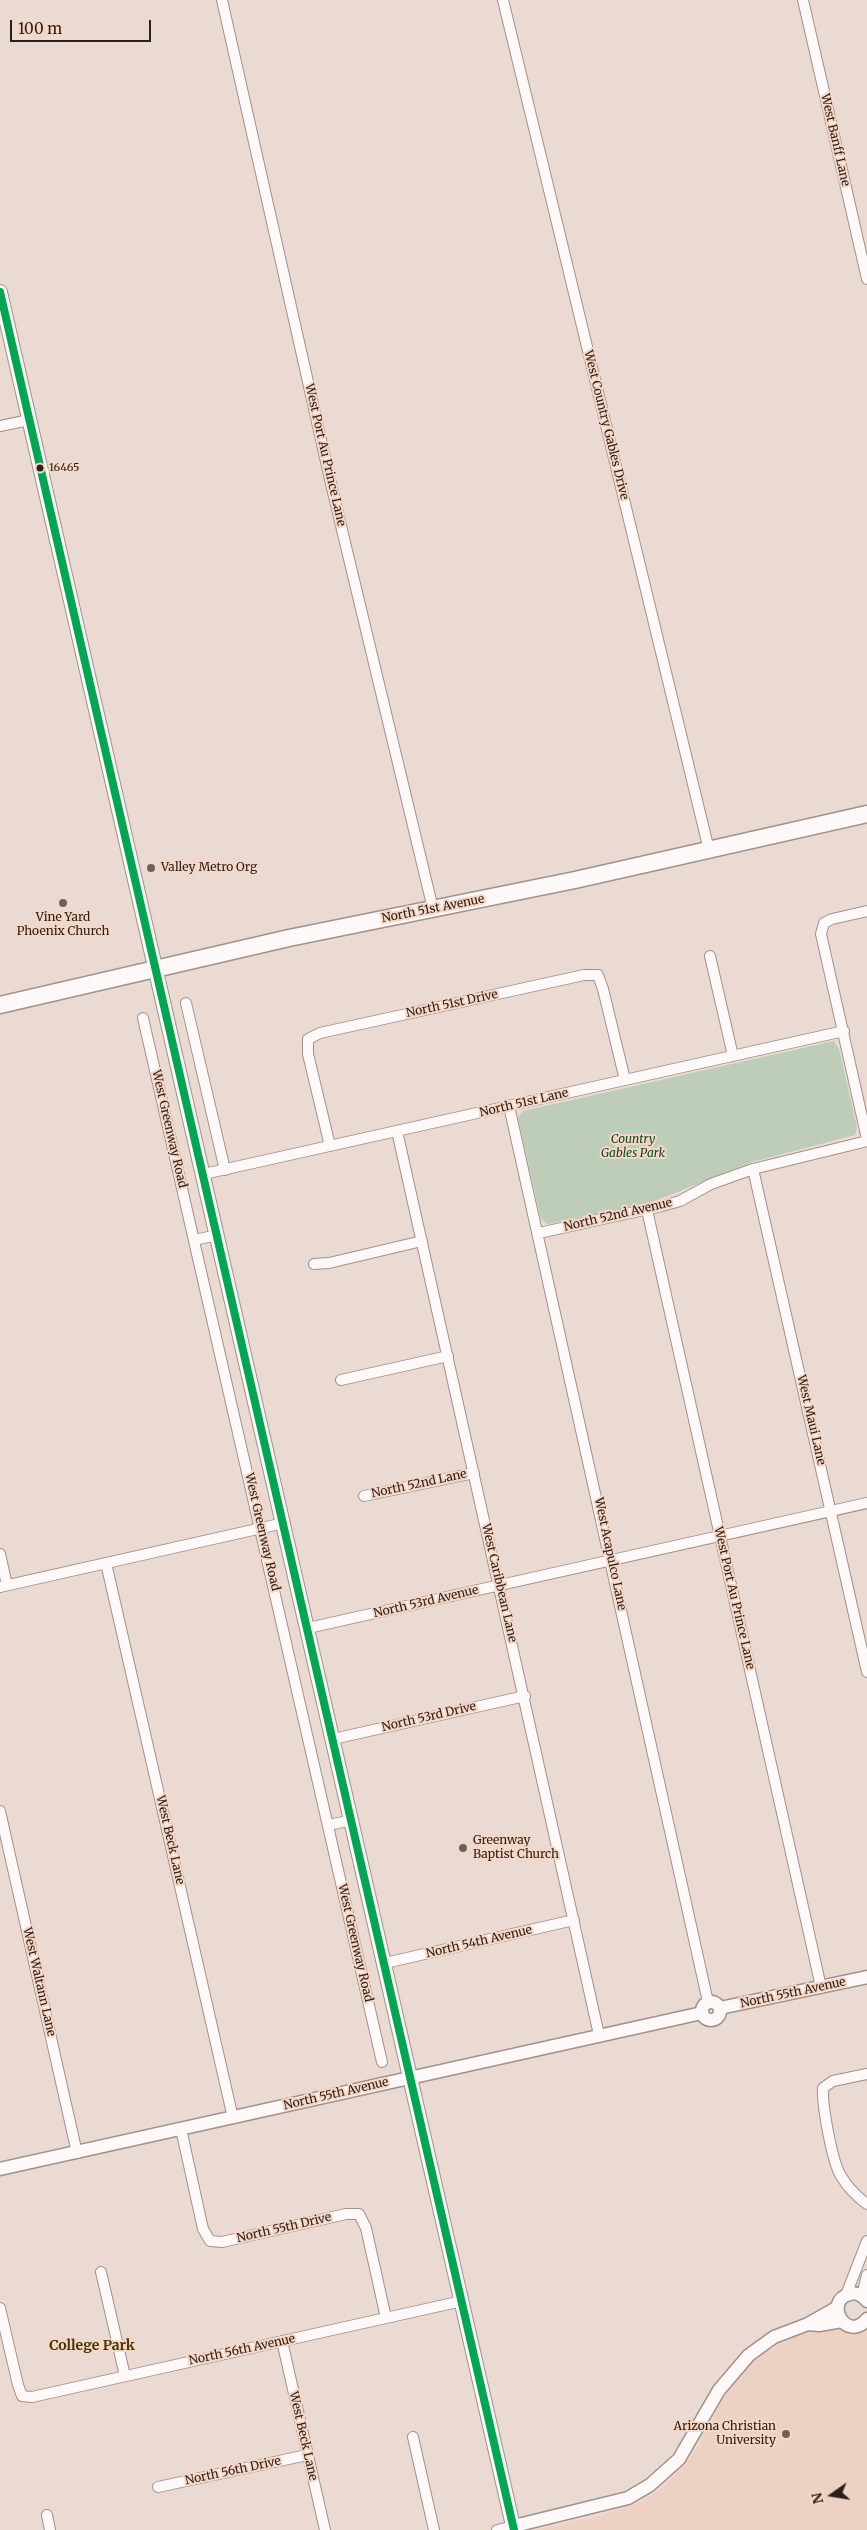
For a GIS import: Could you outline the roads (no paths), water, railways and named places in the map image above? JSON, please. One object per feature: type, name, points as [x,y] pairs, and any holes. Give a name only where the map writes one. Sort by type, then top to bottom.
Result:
[{"type":"main road","name":"West Greenway Road","points":[[0,292],[157,968],[514,2528]]},
{"type":"main road","name":"North 51st Avenue","points":[[0,1006],[157,968],[433,910],[867,814]]},
{"type":"street","name":"West Port Au Prince Lane","points":[[222,0],[328,474],[433,910]]},
{"type":"street","name":"West Country Gables Drive","points":[[502,0],[709,850]]},
{"type":"street","name":"West Banff Lane","points":[[802,0],[867,279]]},
{"type":"street","points":[[0,426],[29,420]]},
{"type":"street","points":[[867,911],[832,918],[824,923],[821,934],[867,1140]]},
{"type":"street","points":[[710,956],[734,1056]]},
{"type":"street","name":"North 51st Drive","points":[[330,1146],[308,1054],[308,1039],[320,1033],[584,975],[598,975],[625,1080]]},
{"type":"street","points":[[186,1003],[225,1170]]},
{"type":"street","name":"West Greenway Road","points":[[143,1018],[382,2062]]},
{"type":"street","name":"North 51st Lane","points":[[204,1174],[844,1032]]},
{"type":"street","name":"West Acapulco Lane","points":[[509,1106],[611,1560],[705,2008]]},
{"type":"street","name":"West Caribbean Lane","points":[[397,1131],[600,2035]]},
{"type":"street","name":"North 52nd Avenue","points":[[539,1233],[647,1210],[680,1200],[711,1184],[753,1169],[867,1140]]},
{"type":"street","name":"West Maui Lane","points":[[753,1169],[867,1672]]},
{"type":"street","name":"West Port Au Prince Lane","points":[[647,1210],[821,1986]]},
{"type":"street","points":[[194,1240],[218,1235]]},
{"type":"street","points":[[314,1264],[329,1263],[422,1240]]},
{"type":"street","points":[[341,1380],[448,1356]]},
{"type":"street","name":"North 52nd Lane","points":[[364,1496],[474,1473]]},
{"type":"street","name":"North 53rd Avenue","points":[[308,1628],[867,1503]]},
{"type":"street","points":[[0,1554],[4,1586],[284,1523]]},
{"type":"street","name":"West Beck Lane","points":[[106,1563],[233,2118]]},
{"type":"street","name":"North 53rd Drive","points":[[334,1739],[525,1696]]},
{"type":"street","name":"West Waltann Lane","points":[[0,1811],[77,2152]]},
{"type":"street","points":[[329,1825],[352,1820]]},
{"type":"street","name":"North 54th Avenue","points":[[385,1963],[574,1920]]},
{"type":"street","name":"North 55th Avenue","points":[[0,2170],[600,2035],[705,2008],[707,2019],[714,2020],[719,2015],[720,2008],[867,1977]]},
{"type":"street","points":[[867,2074],[833,2081],[824,2088],[822,2101],[839,2174],[850,2191],[867,2204]]},
{"type":"street","name":"North 55th Drive","points":[[181,2129],[203,2229],[210,2241],[222,2242],[346,2214],[359,2214],[366,2228],[386,2318]]},
{"type":"street","points":[[846,2296],[866,2248]]},
{"type":"street","points":[[101,2272],[125,2376]]},
{"type":"street","points":[[842,2321],[838,2315],[838,2307],[841,2300],[846,2296],[855,2294],[865,2298],[867,2275]]},
{"type":"street","name":"North 56th Avenue","points":[[0,2308],[18,2385],[22,2396],[32,2397],[462,2301]]},
{"type":"street","points":[[497,2530],[514,2528],[628,2498],[650,2485],[678,2459],[718,2390],[733,2371],[760,2346],[774,2337],[808,2324],[838,2307]]},
{"type":"street","points":[[808,2324],[819,2325],[842,2321],[855,2326],[867,2319]]},
{"type":"street","name":"West Beck Lane","points":[[282,2341],[325,2530]]},
{"type":"street","points":[[413,2436],[434,2530]]},
{"type":"street","name":"North 56th Drive","points":[[158,2487],[308,2455]]},
{"type":"street","points":[[47,2515],[50,2530]]},
{"type":"place","name":"16465","points":[[40,468]]},
{"type":"place","name":"Valley Metro Org","points":[[151,868]]},
{"type":"place","name":"Vine Yard Phoenix Church","points":[[63,903]]},
{"type":"place","name":"Greenway Baptist Church","points":[[463,1848]]},
{"type":"place","name":"Arizona Christian University","points":[[786,2434]]},
{"type":"district","name":"College Park","points":[[92,2346]]},
{"type":"park label","name":"Country Gables Park","points":[[633,1147]]}]
